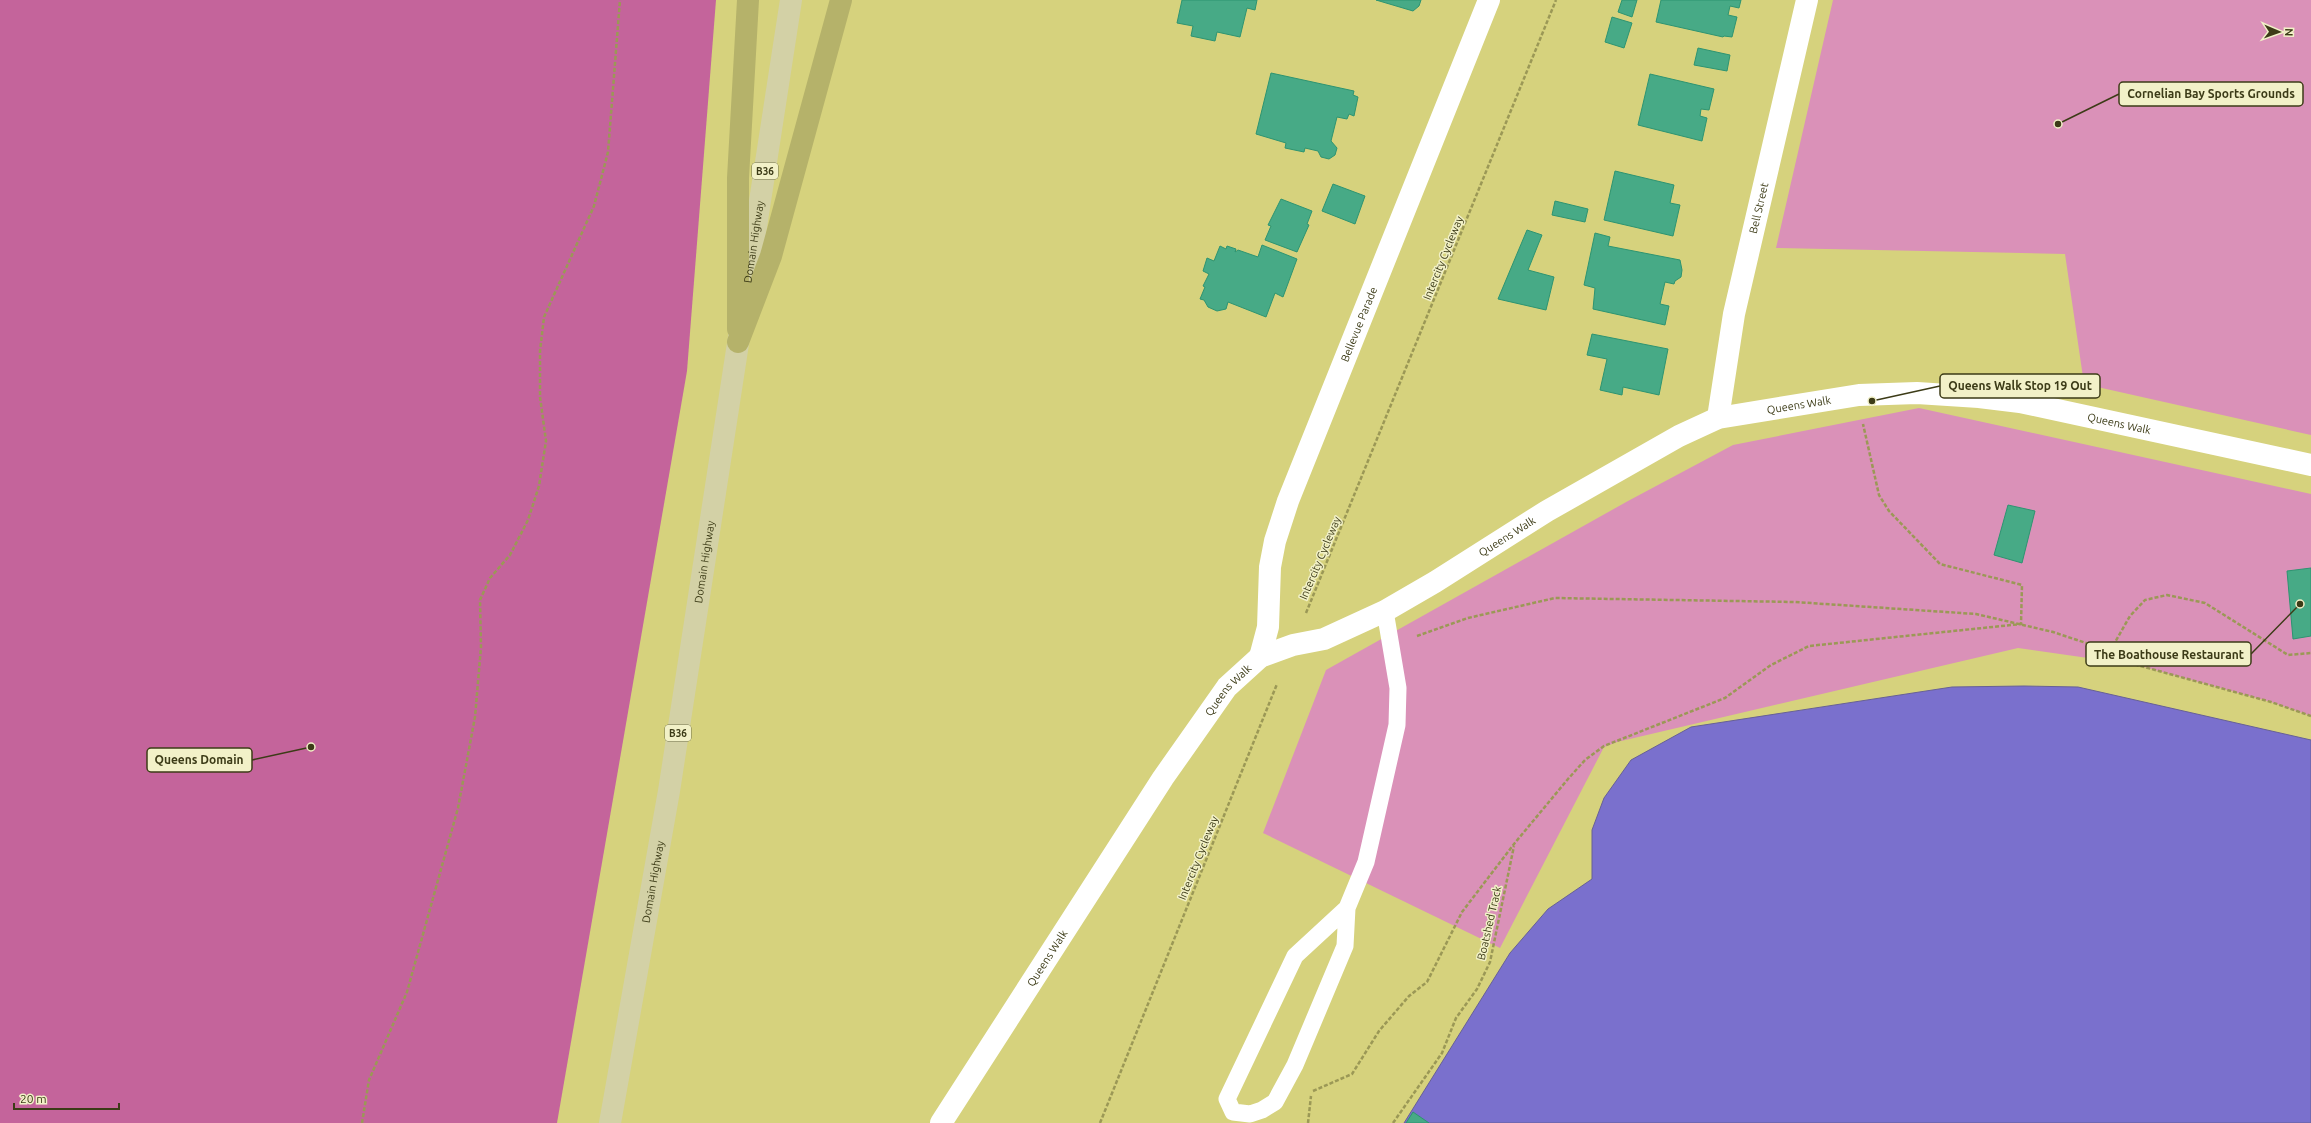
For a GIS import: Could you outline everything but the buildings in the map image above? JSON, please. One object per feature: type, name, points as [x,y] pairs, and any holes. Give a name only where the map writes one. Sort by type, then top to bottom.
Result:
[{"type":"highway","points":[[738,342],[738,178],[748,0]]},
{"type":"highway","points":[[738,342],[771,256],[841,0]]},
{"type":"main road","name":"Domain Highway","points":[[610,1123],[669,791],[791,0]]},
{"type":"street","name":"Bellevue Parade","points":[[1260,657],[1268,627],[1270,567],[1275,541],[1288,501],[1489,0]]},
{"type":"street","name":"Bell Street","points":[[1718,418],[1734,314],[1807,0]]},
{"type":"street","name":"Queens Walk","points":[[941,1123],[1163,778],[1226,687],[1260,657],[1293,645],[1324,639],[1385,611],[1435,582],[1547,511],[1679,436],[1718,418],[1859,395],[1924,394],[1979,397],[2020,402],[2311,465]]},
{"type":"lane","points":[[1347,908],[1295,956],[1227,1099],[1233,1112],[1250,1114],[1262,1110],[1275,1102],[1295,1064],[1344,946],[1347,908],[1366,862],[1397,725],[1398,688],[1385,611]]},
{"type":"path","points":[[362,1123],[369,1080],[407,992],[458,808],[475,717],[481,647],[480,600],[490,578],[510,555],[528,520],[539,486],[546,441],[540,397],[540,351],[544,317],[594,206],[608,152],[620,0]]},
{"type":"path","name":"Intercity Cycleway","points":[[1100,1123],[1556,0]]},
{"type":"path","points":[[1859,395],[1865,439],[1879,495],[1889,511],[1940,564],[2022,585],[2021,624]]},
{"type":"path","points":[[2110,651],[2130,616],[2145,600],[2167,595],[2205,603],[2288,654],[2311,653]]},
{"type":"path","points":[[1388,634],[1420,636],[1468,618],[1555,598],[1795,602],[1976,614],[2053,632],[2110,651],[2137,665],[2270,702],[2311,716]]},
{"type":"path","points":[[1275,1102],[1290,1101],[1352,1074],[1379,1031],[1409,996],[1427,982],[1462,912],[1514,844],[1585,760],[1604,746],[1724,698],[1770,665],[1809,646],[2021,624]]},
{"type":"path","name":"Boatshed Track","points":[[1393,1123],[1442,1052],[1456,1018],[1477,989],[1490,962],[1514,844]]},
{"type":"path","points":[[1308,1123],[1312,1091]]},
{"type":"shaded area","points":[[0,0],[716,0],[687,371],[557,1123],[0,1123]]},
{"type":"shaded area","points":[[1833,0],[2311,0],[2311,435],[2084,384],[2065,254],[1776,248]]},
{"type":"shaded area","points":[[1919,408],[2311,494],[2311,716],[2271,702],[2137,665],[2018,648],[1617,742],[1604,747],[1500,948],[1263,833],[1326,670],[1628,501],[1733,445]]},
{"type":"shaded area","points":[[1952,687],[2078,687],[2311,740],[2311,1123],[1404,1123],[1510,953],[1548,909],[1592,879],[1592,830],[1604,798],[1631,760],[1691,727]]},
{"type":"place","name":"Cornelian Bay Sports Grounds","points":[[2058,124]]},
{"type":"place","name":"Queens Walk Stop 19 Out","points":[[1872,401]]},
{"type":"place","name":"The Boathouse Restaurant","points":[[2300,604]]},
{"type":"place","name":"Queens Domain","points":[[311,747]]}]
